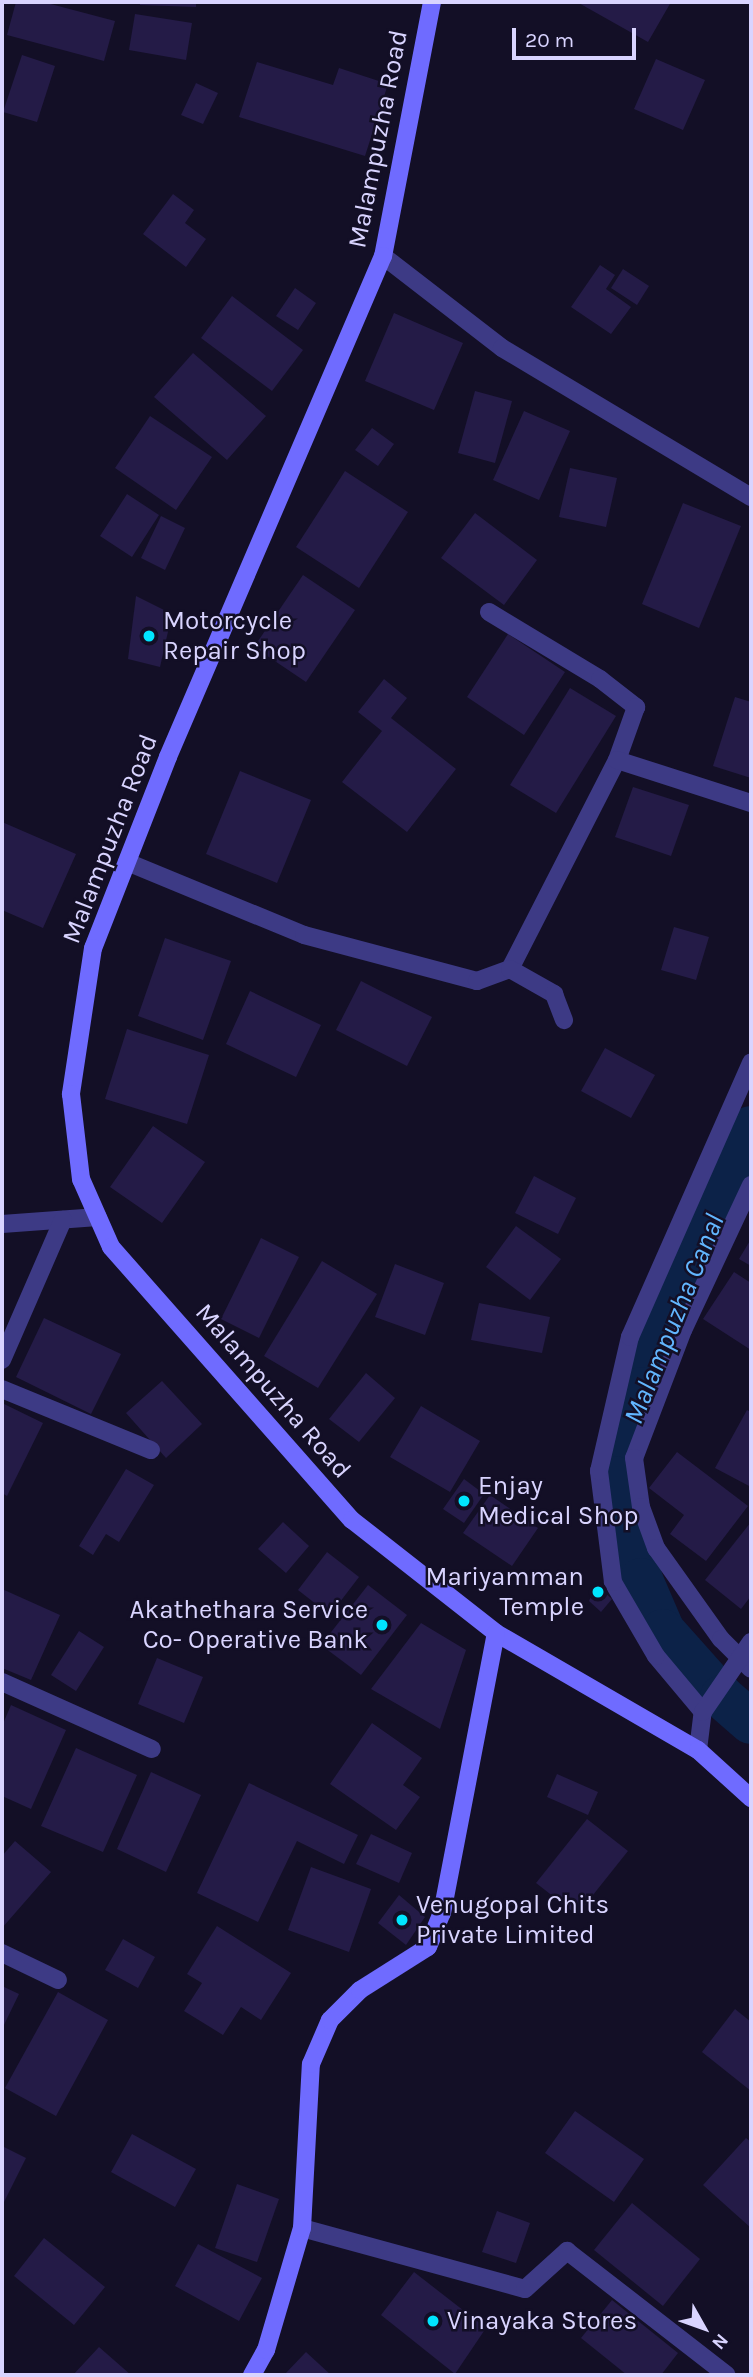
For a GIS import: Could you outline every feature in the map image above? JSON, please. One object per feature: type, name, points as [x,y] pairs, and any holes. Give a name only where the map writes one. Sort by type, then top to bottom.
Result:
[{"type":"main road","name":"Malampuzha Road","points":[[432,2],[383,256],[168,757],[93,948],[71,1094],[81,1179],[111,1247],[352,1520],[496,1633],[698,1749],[751,1798]]},
{"type":"main road","points":[[252,2375],[266,2350],[302,2228],[311,2064],[330,2020],[360,1990],[428,1947],[433,1936],[442,1913],[496,1633]]},
{"type":"street","points":[[383,256],[502,348],[751,497]]},
{"type":"street","points":[[127,862],[304,935],[477,981],[510,970],[617,760],[636,707],[600,679],[489,612]]},
{"type":"street","points":[[617,760],[751,803]]},
{"type":"street","points":[[510,970],[554,994],[564,1020]]},
{"type":"street","points":[[703,1712],[656,1656],[613,1582],[599,1471],[629,1337],[751,1063]]},
{"type":"street","points":[[745,1663],[721,1639],[656,1548],[640,1507],[634,1458],[683,1330],[751,1185]]},
{"type":"street","points":[[2,1224],[98,1217]]},
{"type":"street","points":[[2,1360],[63,1220]]},
{"type":"street","points":[[2,1389],[151,1450]]},
{"type":"street","points":[[698,1749],[703,1712],[745,1663],[751,1642]]},
{"type":"street","points":[[2,1682],[152,1749]]},
{"type":"street","points":[[2,1953],[58,1980]]},
{"type":"street","points":[[302,2228],[525,2289],[567,2251],[727,2375]]},
{"type":"building","points":[[16,2],[43,2],[115,21],[104,61],[7,35]]},
{"type":"building","points":[[140,2],[196,2],[196,7],[140,5]]},
{"type":"building","points":[[577,2],[671,2],[648,42]]},
{"type":"building","points":[[135,14],[192,23],[186,60],[129,50]]},
{"type":"building","points":[[22,55],[55,66],[37,122],[3,112]]},
{"type":"building","points":[[656,59],[705,80],[683,130],[634,109]]},
{"type":"building","points":[[257,62],[333,85],[339,68],[388,84],[365,156],[239,117]]},
{"type":"building","points":[[196,83],[218,93],[203,124],[181,115]]},
{"type":"building","points":[[173,194],[194,210],[185,223],[206,239],[186,267],[143,234]]},
{"type":"building","points":[[600,265],[615,275],[606,289],[631,307],[611,334],[571,307]]},
{"type":"building","points":[[623,269],[649,286],[637,305],[611,288]]},
{"type":"building","points":[[295,288],[316,303],[298,330],[276,316]]},
{"type":"building","points":[[232,296],[303,350],[272,391],[201,338]]},
{"type":"building","points":[[394,313],[463,343],[434,410],[365,381]]},
{"type":"building","points":[[193,353],[266,416],[227,460],[154,397]]},
{"type":"building","points":[[475,391],[512,401],[495,463],[458,453]]},
{"type":"building","points":[[524,411],[570,431],[539,500],[493,480]]},
{"type":"building","points":[[150,416],[212,457],[176,510],[115,468]]},
{"type":"building","points":[[372,428],[394,444],[378,466],[355,450]]},
{"type":"building","points":[[570,468],[617,478],[606,527],[559,517]]},
{"type":"building","points":[[345,471],[408,512],[359,588],[296,547]]},
{"type":"building","points":[[127,494],[159,515],[132,557],[100,536]]},
{"type":"building","points":[[683,503],[741,526],[699,628],[642,604]]},
{"type":"building","points":[[475,513],[537,560],[504,605],[441,558]]},
{"type":"building","points":[[161,516],[185,528],[165,570],[141,558]]},
{"type":"building","points":[[303,575],[355,610],[306,682],[254,647]]},
{"type":"building","name":"Motorcycle Repair Shop","points":[[136,596],[172,614],[160,667],[128,659]]},
{"type":"building","points":[[508,634],[565,672],[524,735],[467,697]]},
{"type":"building","points":[[384,679],[407,698],[391,718],[456,769],[407,832],[342,782],[382,731],[358,712]]},
{"type":"building","points":[[570,688],[616,716],[556,813],[510,785]]},
{"type":"building","points":[[735,697],[751,702],[751,778],[713,766]]},
{"type":"building","points":[[240,771],[311,800],[277,883],[206,854]]},
{"type":"building","points":[[633,787],[689,805],[671,856],[615,837]]},
{"type":"building","points":[[2,822],[76,854],[43,928],[2,910]]},
{"type":"building","points":[[674,927],[709,937],[696,980],[661,970]]},
{"type":"building","points":[[165,938],[231,961],[203,1040],[138,1016]]},
{"type":"building","points":[[361,981],[432,1017],[407,1066],[336,1030]]},
{"type":"building","points":[[250,991],[321,1025],[296,1077],[226,1044]]},
{"type":"building","points":[[127,1029],[209,1055],[187,1124],[105,1099]]},
{"type":"building","points":[[605,1048],[655,1075],[631,1118],[581,1091]]},
{"type":"building","points":[[153,1126],[205,1162],[162,1223],[110,1187]]},
{"type":"building","points":[[534,1176],[576,1198],[558,1234],[515,1213]]},
{"type":"building","points":[[516,1226],[561,1259],[530,1300],[486,1267]]},
{"type":"building","points":[[261,1238],[299,1257],[259,1338],[221,1319]]},
{"type":"building","points":[[751,1239],[751,1266],[739,1259]]},
{"type":"building","points":[[322,1261],[377,1294],[318,1388],[264,1356]]},
{"type":"building","points":[[395,1264],[444,1283],[425,1335],[375,1317]]},
{"type":"building","points":[[734,1272],[751,1283],[751,1350],[703,1319]]},
{"type":"building","points":[[479,1303],[550,1317],[542,1353],[471,1340]]},
{"type":"building","points":[[44,1318],[121,1354],[91,1414],[16,1377]]},
{"type":"building","points":[[366,1373],[395,1398],[359,1442],[329,1419]]},
{"type":"building","points":[[162,1381],[202,1424],[166,1458],[126,1413]]},
{"type":"building","points":[[2,1403],[43,1423],[7,1496],[2,1493]]},
{"type":"building","points":[[421,1406],[480,1441],[450,1492],[390,1457]]},
{"type":"building","points":[[747,1410],[751,1412],[751,1487],[715,1468]]},
{"type":"building","points":[[677,1452],[748,1506],[706,1561],[670,1534],[684,1515],[649,1488]]},
{"type":"building","points":[[126,1469],[154,1485],[119,1542],[106,1534],[93,1555],[79,1546]]},
{"type":"building","name":"Enjay Medical Shop","points":[[464,1479],[484,1494],[464,1523],[443,1509]]},
{"type":"building","points":[[490,1495],[538,1528],[512,1566],[463,1533]]},
{"type":"building","points":[[283,1522],[309,1546],[286,1573],[258,1549]]},
{"type":"building","points":[[751,1522],[751,1596],[741,1609],[705,1580]]},
{"type":"building","points":[[327,1552],[359,1577],[330,1615],[298,1590]]},
{"type":"building","points":[[368,1585],[407,1615],[361,1675],[321,1645]]},
{"type":"building","name":"Mariyamman Temple","points":[[596,1585],[612,1599],[601,1612],[589,1601]]},
{"type":"building","points":[[2,1589],[60,1615],[31,1680],[2,1668]]},
{"type":"building","points":[[421,1623],[466,1650],[440,1729],[371,1689]]},
{"type":"building","points":[[79,1631],[104,1647],[76,1691],[51,1675]]},
{"type":"building","points":[[157,1658],[203,1677],[184,1723],[138,1704]]},
{"type":"building","points":[[11,1705],[66,1730],[31,1809],[2,1796],[2,1726]]},
{"type":"building","points":[[372,1723],[422,1758],[403,1785],[420,1797],[396,1830],[330,1784]]},
{"type":"building","points":[[76,1748],[137,1775],[103,1852],[41,1826]]},
{"type":"building","points":[[151,1772],[201,1795],[166,1872],[117,1849]]},
{"type":"building","points":[[557,1774],[598,1792],[588,1815],[547,1797]]},
{"type":"building","points":[[249,1783],[358,1835],[344,1864],[297,1841],[258,1922],[197,1893]]},
{"type":"building","points":[[587,1819],[628,1851],[577,1915],[536,1883]]},
{"type":"building","points":[[371,1834],[412,1853],[399,1883],[356,1864]]},
{"type":"building","points":[[15,1841],[51,1872],[2,1928],[2,1856]]},
{"type":"building","points":[[311,1867],[371,1889],[349,1952],[288,1930]]},
{"type":"building","name":"Venugopal Chits Private Limited","points":[[399,1895],[425,1917],[406,1945],[378,1923]]},
{"type":"building","points":[[217,1926],[291,1973],[261,2020],[241,2007],[223,2035],[184,2011],[202,1983],[187,1974]]},
{"type":"building","points":[[123,1939],[155,1957],[138,1988],[105,1970]]},
{"type":"building","points":[[2,1986],[19,1994],[2,2029]]},
{"type":"building","points":[[58,1992],[108,2020],[56,2116],[5,2088]]},
{"type":"building","points":[[735,2009],[751,2022],[751,2091],[702,2052]]},
{"type":"building","points":[[575,2111],[644,2159],[614,2202],[545,2153]]},
{"type":"building","points":[[132,2134],[196,2169],[175,2207],[111,2172]]},
{"type":"building","points":[[746,2138],[751,2142],[751,2228],[703,2185]]},
{"type":"building","points":[[2,2146],[26,2158],[2,2206]]},
{"type":"building","points":[[237,2184],[279,2199],[257,2262],[215,2248]]},
{"type":"building","points":[[632,2203],[700,2259],[663,2306],[594,2250]]},
{"type":"building","points":[[497,2211],[530,2223],[516,2263],[482,2252]]},
{"type":"building","points":[[44,2238],[105,2287],[74,2325],[14,2276]]},
{"type":"building","points":[[198,2244],[262,2278],[239,2321],[175,2286]]},
{"type":"building","name":"Vinayaka Stores","points":[[414,2272],[486,2328],[455,2374],[381,2315]]},
{"type":"building","points":[[612,2300],[678,2353],[661,2375],[627,2375],[581,2338]]},
{"type":"building","points":[[99,2347],[131,2375],[73,2375]]},
{"type":"building","points":[[306,2352],[331,2375],[284,2375]]},
{"type":"waterway","name":"Malampuzha Canal","points":[[751,1128],[641,1389],[615,1478],[641,1580],[663,1631],[722,1697],[751,1722]]},
{"type":"place","name":"Motorcycle Repair Shop","points":[[149,636]]},
{"type":"place","name":"Enjay Medical Shop","points":[[464,1501]]},
{"type":"place","name":"Mariyamman Temple","points":[[598,1592]]},
{"type":"place","name":"Akathethara Service Co- Operative Bank","points":[[382,1625]]},
{"type":"place","name":"Venugopal Chits Private Limited","points":[[402,1920]]},
{"type":"place","name":"Vinayaka Stores","points":[[433,2321]]}]
